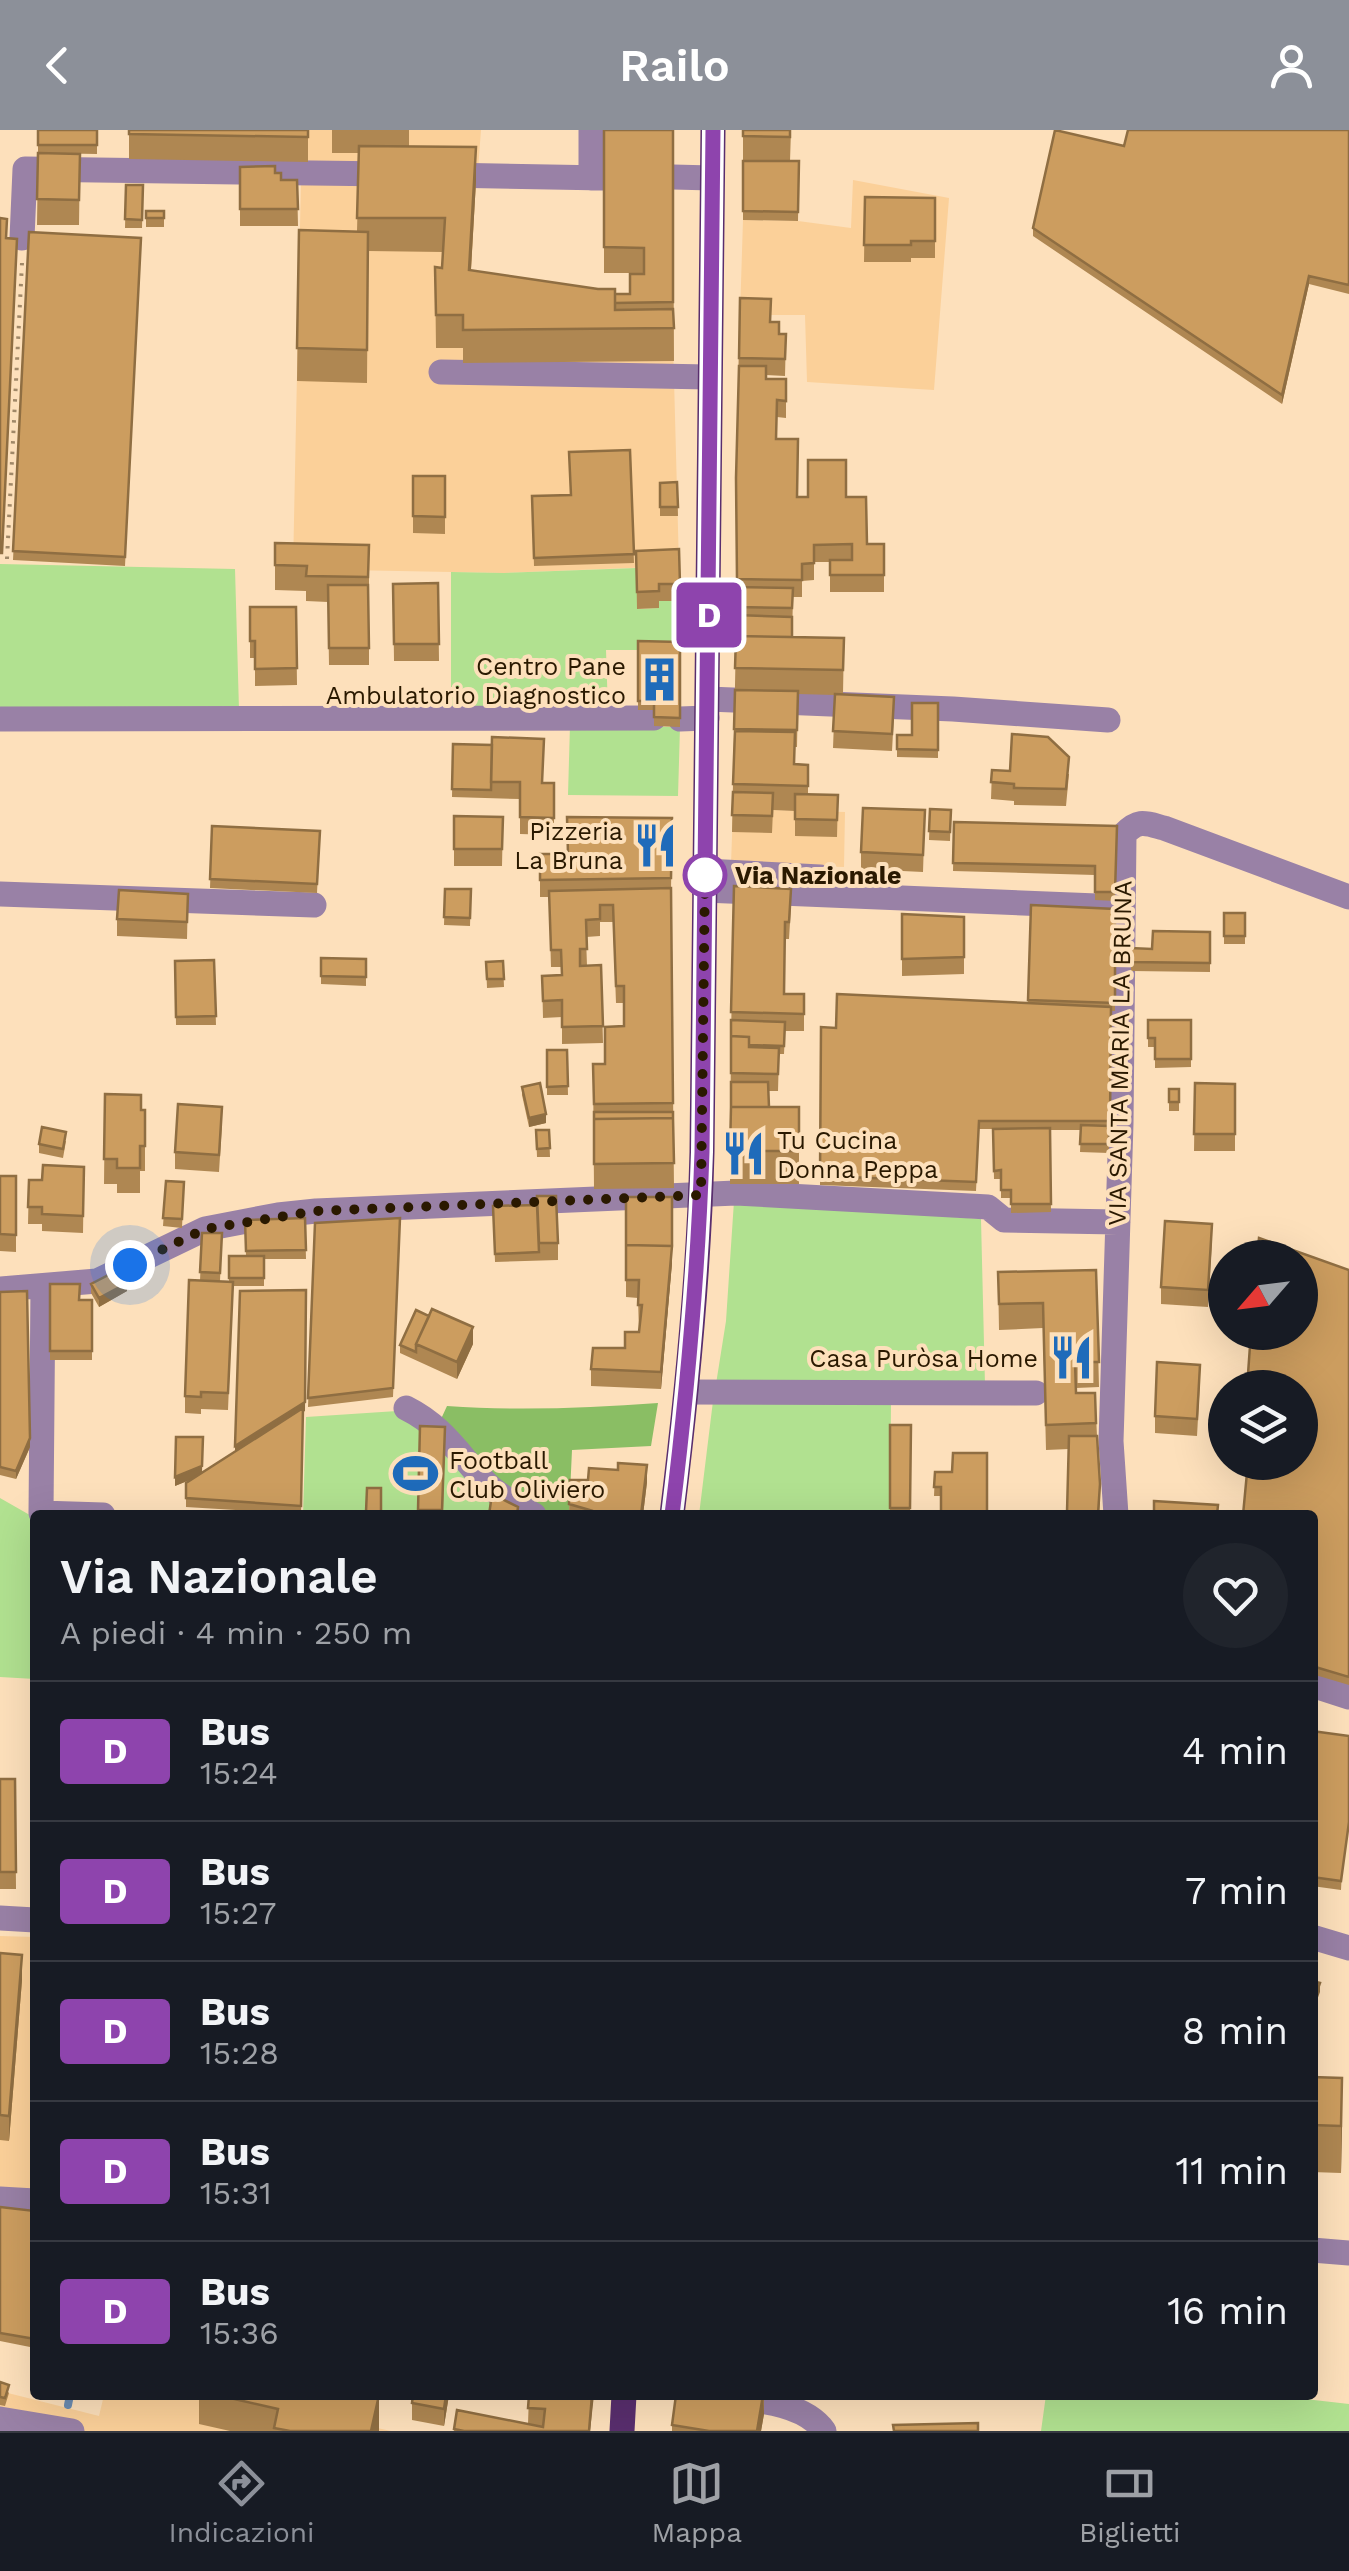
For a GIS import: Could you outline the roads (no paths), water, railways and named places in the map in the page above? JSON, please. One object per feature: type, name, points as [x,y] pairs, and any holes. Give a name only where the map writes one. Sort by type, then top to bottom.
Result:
[{"type":"main road","points":[[673,1510],[688,1392],[701,1195],[713,130]]},
{"type":"main road","points":[[622,2431],[624,2400]]},
{"type":"street","points":[[22,238],[24,168],[598,178],[591,130]]},
{"type":"street","points":[[673,177],[712,178]]},
{"type":"street","points":[[441,372],[709,377]]},
{"type":"street","points":[[680,718],[707,709],[954,709],[1108,720]]},
{"type":"street","points":[[0,720],[654,718]]},
{"type":"street","name":"VIA SANTA MARIA LA BRUNA","points":[[1116,1510],[1110,1441],[1124,834],[1143,822],[1349,898]]},
{"type":"street","points":[[705,881],[1079,890]]},
{"type":"street","points":[[705,881],[1122,907]]},
{"type":"street","points":[[0,894],[314,905]]},
{"type":"street","points":[[0,1289],[97,1281],[205,1229],[316,1211],[736,1193],[988,1207],[1004,1220],[1118,1222]]},
{"type":"street","points":[[41,1510],[42,1286]]},
{"type":"street","points":[[688,1392],[1036,1393]]},
{"type":"street","points":[[406,1408],[426,1418],[490,1486],[526,1510]]},
{"type":"street","points":[[1318,1687],[1349,1696]]},
{"type":"street","points":[[0,1918],[30,1920]]},
{"type":"street","points":[[1318,1938],[1349,1948]]},
{"type":"street","points":[[0,2199],[30,2201]]},
{"type":"street","points":[[1318,2250],[1349,2253]]},
{"type":"street","points":[[742,2400],[783,2406],[803,2414],[824,2431]]},
{"type":"street","points":[[0,2419],[72,2431]]},
{"type":"waterway","points":[[68,2405],[69,2400]]},
{"type":"place","name":"Centro Pane Ambulatorio Diagnostico","points":[[659,680]]},
{"type":"place","name":"Pizzeria La Bruna","points":[[656,845]]},
{"type":"place","name":"Via Nazionale","points":[[705,875]]},
{"type":"place","name":"Tu Cucina Donna Peppa","points":[[744,1154]]},
{"type":"place","name":"Casa Puròsa Home","points":[[1071,1358]]},
{"type":"place","name":"Football Club Oliviero","points":[[416,1474]]}]
